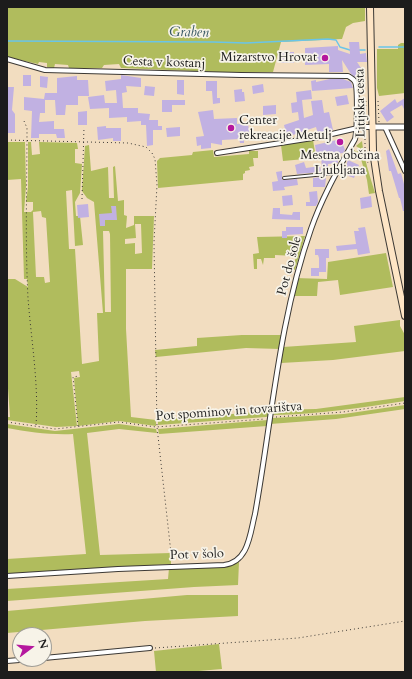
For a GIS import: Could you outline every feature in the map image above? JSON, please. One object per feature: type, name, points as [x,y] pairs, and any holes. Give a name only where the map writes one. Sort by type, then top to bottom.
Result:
[{"type":"main road","name":"Litijska cesta","points":[[370,7],[372,127],[377,176],[405,316]]},
{"type":"street","name":"Cesta v kostanj","points":[[7,59],[45,70],[348,76],[353,78],[356,84],[355,109],[358,128]]},
{"type":"street","points":[[385,127],[405,171]]},
{"type":"street","points":[[358,128],[405,127]]},
{"type":"street","name":"Litijska cesta","points":[[217,153],[319,137],[358,128]]},
{"type":"street","name":"Pot do šole","points":[[278,369],[284,329],[301,259],[318,209],[355,139],[358,128]]},
{"type":"street","name":"Pot v šolo","points":[[7,576],[231,564],[241,558],[248,543],[255,514],[278,369]]},
{"type":"street","points":[[52,657],[150,648]]},
{"type":"lane","points":[[284,178],[337,173]]},
{"type":"path","points":[[24,121],[27,128],[27,185],[25,210],[27,276],[36,426]]},
{"type":"path","points":[[82,199],[84,127]]},
{"type":"path","points":[[7,140],[62,140],[141,145],[149,150],[155,159],[157,185],[154,242],[154,320],[157,427],[170,531],[172,566]]},
{"type":"path","points":[[78,428],[73,377],[79,376]]},
{"type":"path","name":"Pot spominov in tovarištva","points":[[7,422],[55,429],[78,428],[119,422],[157,427],[343,412],[405,403]]},
{"type":"path","points":[[150,648],[298,638],[405,621]]},
{"type":"green space","points":[[7,7],[365,7],[365,21],[353,23],[346,27],[342,39],[281,42],[273,72],[217,72],[121,68],[119,64],[104,65],[102,68],[69,68],[68,65],[55,64],[54,68],[47,67],[47,63],[39,62],[38,64],[7,57]]},
{"type":"green space","points":[[405,43],[405,93],[379,96],[377,88],[377,49],[398,49],[398,45]]},
{"type":"green space","points":[[313,140],[316,158],[283,161],[281,145]]},
{"type":"green space","points":[[362,141],[375,193],[369,194],[367,180],[359,152],[355,153],[354,155],[351,154],[354,150],[357,152],[359,148],[356,146]]},
{"type":"green space","points":[[7,142],[25,142],[26,186],[24,212],[31,212],[33,210],[33,202],[26,202],[28,187],[28,142],[31,142],[32,155],[40,154],[39,142],[77,143],[78,149],[75,149],[75,163],[82,164],[80,193],[75,202],[76,216],[80,216],[83,245],[75,246],[72,190],[66,191],[69,249],[75,249],[82,364],[99,361],[97,313],[103,313],[94,202],[87,198],[82,191],[85,146],[89,145],[91,171],[108,167],[109,198],[114,198],[113,167],[115,166],[118,201],[124,200],[124,215],[127,216],[126,228],[134,225],[134,216],[154,216],[152,269],[126,269],[126,329],[131,417],[156,420],[156,426],[119,421],[78,426],[74,378],[80,377],[79,371],[71,372],[77,426],[56,427],[7,420],[7,417],[10,417],[7,374],[7,279],[15,279],[28,287],[27,279],[24,279],[21,179],[7,180]],"holes":[[[41,211],[42,217],[46,218],[50,282],[45,283],[44,277],[36,277],[33,212]],[[135,224],[141,224],[142,253],[135,254],[135,243],[125,244],[125,239],[136,238]],[[103,231],[109,231],[111,312],[105,312]]]},
{"type":"green space","points":[[213,150],[214,157],[249,154],[249,151],[258,151],[258,158],[253,158],[254,166],[249,167],[250,170],[245,171],[243,174],[243,180],[158,188],[157,161],[160,158],[192,155],[193,152]]},
{"type":"green space","points":[[305,236],[295,270],[293,269],[296,256],[275,255],[275,258],[264,258],[263,265],[261,259],[257,259],[257,269],[254,269],[253,254],[259,253],[257,237]]},
{"type":"green space","points":[[386,253],[393,287],[340,295],[338,280],[318,282],[317,296],[291,296],[295,278],[327,279],[328,262]]},
{"type":"green space","points":[[400,320],[400,326],[405,335],[405,351],[333,360],[281,363],[283,347],[356,342],[354,326]]},
{"type":"green space","points":[[242,335],[282,335],[280,349],[246,348],[156,357],[155,350],[197,346],[197,338]]},
{"type":"green space","points":[[405,397],[405,401],[340,410],[274,415],[272,413],[273,410],[316,409]]},
{"type":"green space","points":[[405,405],[405,409],[336,419],[270,424],[273,418],[344,414]]},
{"type":"green space","points":[[269,411],[269,416],[266,417],[158,425],[158,420]]},
{"type":"green space","points":[[268,420],[267,426],[159,434],[158,429]]},
{"type":"green space","points":[[7,424],[55,431],[119,424],[156,429],[157,433],[119,429],[87,433],[100,555],[171,553],[171,564],[7,574],[7,559],[86,554],[73,434],[48,434],[23,431],[7,428]]},
{"type":"green space","points":[[239,562],[238,585],[7,601],[7,589],[168,579],[169,568],[221,566]]},
{"type":"green space","points":[[187,595],[238,595],[238,616],[145,621],[52,629],[52,627],[12,627],[12,633],[7,633],[7,611]]},
{"type":"green space","points":[[219,644],[222,669],[187,672],[156,672],[154,651]]},
{"type":"building","points":[[349,42],[359,42],[360,54],[366,53],[367,62],[357,62],[365,74],[362,76],[364,84],[359,86],[357,79],[351,74],[342,60],[343,72],[329,72],[329,64],[305,65],[305,48],[338,46],[338,50],[350,54]]},
{"type":"building","points":[[281,52],[294,52],[294,63],[281,63]]},
{"type":"building","points":[[23,75],[31,75],[31,86],[23,86]]},
{"type":"building","points":[[121,75],[141,78],[141,87],[126,86],[127,92],[122,93],[123,108],[138,108],[138,113],[150,114],[149,120],[158,120],[158,126],[162,126],[162,130],[153,130],[153,145],[147,146],[146,125],[141,125],[141,121],[127,122],[127,117],[109,118],[109,108],[90,109],[88,97],[104,95],[105,103],[117,103],[116,90],[106,91],[105,81],[121,79]]},
{"type":"building","points":[[40,76],[48,77],[47,88],[40,87]]},
{"type":"building","points":[[77,76],[77,80],[88,80],[89,96],[78,96],[78,105],[66,105],[65,115],[56,115],[55,100],[45,100],[45,113],[40,113],[39,122],[54,121],[54,129],[64,129],[65,138],[57,138],[56,134],[39,134],[39,138],[31,138],[32,111],[24,110],[24,97],[44,99],[45,93],[57,93],[57,78]]},
{"type":"building","points":[[330,79],[343,79],[351,82],[353,88],[312,91],[311,81],[316,80],[316,82]]},
{"type":"building","points":[[177,80],[184,80],[184,95],[177,94]]},
{"type":"building","points":[[206,81],[217,81],[217,98],[220,98],[220,103],[213,104],[212,91],[206,91]]},
{"type":"building","points":[[263,84],[264,92],[253,94],[252,86]]},
{"type":"building","points":[[145,86],[155,87],[154,96],[144,95]]},
{"type":"building","points":[[7,87],[14,87],[12,110],[15,114],[15,133],[7,133]]},
{"type":"building","points":[[242,89],[242,92],[244,92],[245,101],[235,102],[234,90]]},
{"type":"building","points":[[311,90],[312,99],[302,100],[304,118],[313,115],[311,101],[322,100],[324,113],[329,112],[333,130],[318,134],[316,127],[287,137],[284,125],[299,120],[298,112],[292,113],[291,103],[297,102],[296,92]]},
{"type":"building","points":[[347,95],[349,104],[337,106],[335,97]]},
{"type":"building","points":[[405,98],[405,111],[402,105],[390,112],[394,117],[387,122],[380,111],[395,99],[397,103]]},
{"type":"building","points":[[162,100],[185,100],[185,105],[172,105],[172,112],[162,112]]},
{"type":"building","points":[[276,105],[276,114],[263,115],[263,106]]},
{"type":"building","points":[[213,110],[214,119],[237,118],[237,124],[248,123],[250,139],[244,139],[244,143],[240,143],[239,139],[222,140],[222,145],[211,143],[211,148],[201,149],[201,145],[197,146],[196,137],[204,136],[198,112]]},
{"type":"building","points":[[87,111],[87,125],[78,125],[78,112]]},
{"type":"building","points":[[106,126],[106,128],[121,128],[121,141],[113,141],[113,138],[98,140],[97,127]]},
{"type":"building","points":[[180,127],[180,136],[167,137],[166,128]]},
{"type":"building","points":[[341,139],[345,150],[343,153],[337,154],[338,163],[328,164],[328,168],[322,168],[321,157],[317,158],[315,145]]},
{"type":"building","points":[[389,149],[398,174],[401,173],[404,184],[405,211],[403,211],[391,171],[389,171],[386,151]]},
{"type":"building","points":[[348,160],[359,165],[354,178],[343,174]]},
{"type":"building","points":[[304,162],[306,168],[320,166],[321,172],[297,174],[295,165]]},
{"type":"building","points":[[282,171],[282,180],[297,179],[298,185],[284,187],[285,190],[273,191],[272,182],[278,181],[276,172]]},
{"type":"building","points":[[321,177],[321,179],[326,178],[325,187],[313,187],[313,178]]},
{"type":"building","points":[[317,191],[318,202],[316,206],[306,206],[306,202],[310,202],[309,192]]},
{"type":"building","points":[[292,195],[293,205],[283,206],[282,196]]},
{"type":"building","points":[[371,196],[372,207],[361,209],[360,198]]},
{"type":"building","points":[[88,204],[89,217],[78,218],[77,205]]},
{"type":"building","points":[[111,206],[116,206],[117,220],[105,220],[105,226],[100,226],[99,214],[112,213]]},
{"type":"building","points":[[273,208],[280,208],[280,214],[292,215],[293,212],[300,212],[300,220],[272,219]]},
{"type":"building","points":[[286,227],[303,227],[303,234],[287,235],[287,238],[282,238],[282,231],[286,231]]},
{"type":"building","points":[[365,227],[370,253],[358,255],[357,249],[337,251],[336,246],[356,244],[354,231],[359,231],[358,228]]},
{"type":"building","points":[[315,249],[329,249],[329,258],[326,258],[326,272],[319,272],[319,276],[311,276],[311,268],[319,268],[319,258],[318,255],[315,255]]},
{"type":"waterway","name":"Graben","points":[[7,41],[246,43],[328,39],[336,40],[340,47],[350,50]]},
{"type":"waterway","name":"Graben","points":[[379,47],[405,47]]},
{"type":"waterway","name":"Graben","points":[[358,50],[365,50]]},
{"type":"place","name":"Mizarstvo Hrovat","points":[[325,58]]},
{"type":"place","name":"Center rekreacije Metulj","points":[[231,128]]},
{"type":"place","name":"Mestna občina Ljubljana","points":[[340,142]]}]
